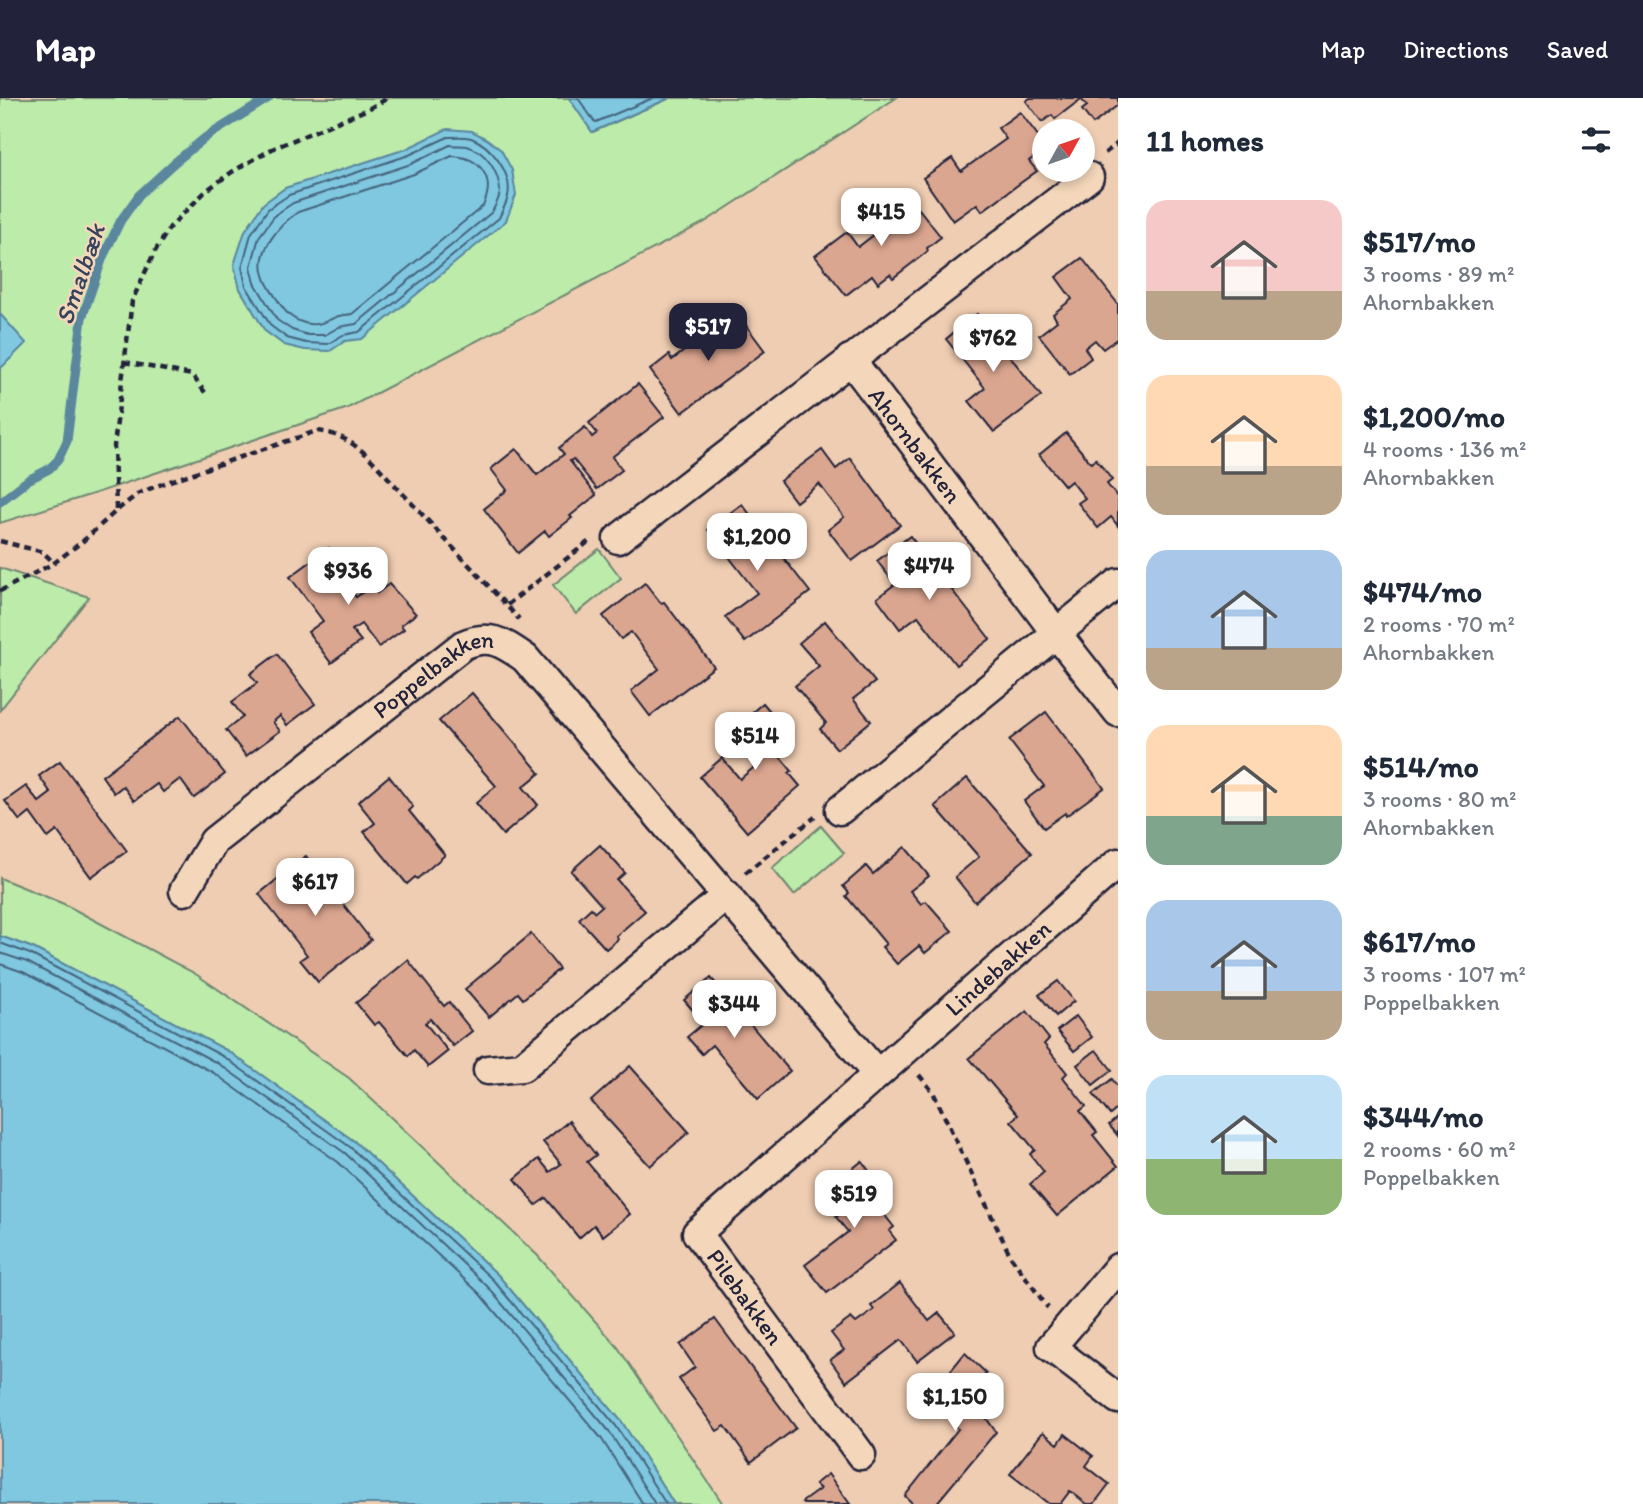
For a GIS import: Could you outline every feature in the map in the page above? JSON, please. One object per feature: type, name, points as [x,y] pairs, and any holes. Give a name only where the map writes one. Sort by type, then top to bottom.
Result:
[{"type":"street","points":[[607,537],[850,359],[1082,182]]},
{"type":"street","name":"Ahornbakken","points":[[850,359],[1118,712]]},
{"type":"street","points":[[831,810],[1118,583]]},
{"type":"street","name":"Poppelbakken","points":[[184,891],[214,841],[463,645],[486,639],[508,646],[525,658],[877,1074]]},
{"type":"street","name":"Lindebakken","points":[[877,1074],[1118,863]]},
{"type":"street","points":[[488,1070],[522,1067],[727,895]]},
{"type":"street","name":"Pilebakken","points":[[861,1455],[697,1233],[877,1074]]},
{"type":"street","points":[[1118,1268],[1051,1347],[1118,1399]]},
{"type":"path","points":[[116,511],[114,446],[132,301],[154,253],[170,227],[207,190],[262,154],[388,98]]},
{"type":"path","points":[[124,362],[192,375],[207,395]]},
{"type":"path","points":[[507,605],[607,537]]},
{"type":"path","points":[[0,541],[43,552],[54,563]]},
{"type":"path","points":[[727,895],[744,874],[831,810]]},
{"type":"green space","points":[[0,98],[569,98],[593,132],[670,98],[896,98],[705,222],[348,408],[0,523]]},
{"type":"green space","points":[[599,549],[621,578],[576,614],[553,585]]},
{"type":"green space","points":[[0,568],[89,597],[0,710]]},
{"type":"green space","points":[[821,826],[844,853],[794,895],[772,868]]},
{"type":"green space","points":[[0,878],[64,904],[194,973],[349,1078],[537,1255],[617,1346],[723,1504],[674,1504],[622,1422],[498,1275],[354,1141],[228,1051],[33,948],[0,936]]},
{"type":"water","points":[[569,98],[670,98],[592,132]]},
{"type":"water","points":[[447,129],[472,131],[501,150],[512,170],[516,195],[506,221],[362,339],[345,341],[330,351],[305,350],[284,345],[265,331],[240,289],[234,265],[245,231],[263,204],[285,188],[406,149]]},
{"type":"water","points":[[0,314],[26,343],[0,369]]},
{"type":"water","points":[[0,936],[33,948],[228,1051],[354,1141],[498,1275],[622,1422],[674,1504],[0,1504]]},
{"type":"building","points":[[1030,98],[1118,98],[1118,105],[1096,122],[1096,119],[1089,119],[1082,110],[1087,106],[1081,99],[1055,119],[1052,115],[1040,119],[1026,101]]},
{"type":"building","points":[[1020,112],[1032,128],[1032,159],[1029,161],[1032,165],[1032,175],[982,211],[977,204],[953,221],[923,178],[952,158],[961,171],[1006,139],[998,128]]},
{"type":"building","points":[[901,191],[916,212],[919,209],[941,237],[927,248],[928,251],[893,278],[890,274],[878,283],[872,275],[846,295],[815,256],[847,232],[858,247],[893,220],[882,206]]},
{"type":"building","points":[[1082,258],[1118,304],[1118,338],[1103,349],[1095,340],[1085,348],[1091,358],[1070,374],[1039,335],[1057,321],[1053,314],[1072,299],[1056,277]]},
{"type":"building","points":[[736,312],[765,351],[682,413],[650,370],[669,355],[672,360]]},
{"type":"building","points":[[977,314],[1041,396],[994,432],[969,401],[985,388],[946,339]]},
{"type":"building","points":[[638,384],[664,417],[612,457],[622,470],[597,489],[573,459],[570,461],[596,495],[549,536],[545,531],[518,553],[484,509],[507,490],[491,469],[516,449],[537,475],[564,454],[559,448],[585,427],[592,437],[597,433],[589,423]]},
{"type":"building","points":[[1066,433],[1091,463],[1096,459],[1112,480],[1107,484],[1118,498],[1118,526],[1111,517],[1098,528],[1078,503],[1085,498],[1071,481],[1065,486],[1039,455]]},
{"type":"building","points":[[822,450],[836,469],[850,458],[900,525],[852,561],[828,530],[844,517],[819,484],[796,502],[780,481]]},
{"type":"building","points":[[742,504],[810,592],[745,642],[725,617],[757,593],[708,530]]},
{"type":"building","points":[[910,536],[990,639],[956,665],[918,616],[900,629],[877,598],[895,584],[877,561]]},
{"type":"building","points":[[329,548],[347,572],[341,576],[356,597],[372,586],[377,593],[389,584],[416,614],[401,625],[404,629],[379,647],[361,624],[352,630],[361,641],[331,663],[308,632],[323,621],[290,577]]},
{"type":"building","points":[[645,583],[661,603],[664,602],[714,667],[650,716],[631,691],[659,669],[631,632],[621,639],[603,616]]},
{"type":"building","points":[[825,621],[875,682],[853,699],[871,721],[837,749],[820,729],[826,723],[795,686],[819,666],[799,643]]},
{"type":"building","points":[[277,654],[315,704],[287,725],[280,716],[273,722],[280,731],[246,756],[226,730],[243,717],[232,702],[257,683],[250,674]]},
{"type":"building","points":[[472,693],[540,773],[523,787],[538,805],[503,835],[476,803],[496,786],[439,721]]},
{"type":"building","points":[[763,703],[793,738],[776,752],[792,771],[789,773],[800,786],[747,832],[700,777],[722,758],[740,779],[764,759],[736,726]]},
{"type":"building","points":[[1046,712],[1104,788],[1066,816],[1065,813],[1044,828],[1024,801],[1044,786],[1009,740]]},
{"type":"building","points":[[180,716],[225,774],[194,798],[180,779],[163,792],[157,784],[134,801],[123,786],[114,793],[102,776]]},
{"type":"building","points":[[60,761],[127,851],[91,877],[57,831],[48,838],[30,813],[20,821],[5,801],[26,786],[39,802],[51,793],[39,776]]},
{"type":"building","points":[[389,776],[413,807],[409,811],[445,855],[407,884],[364,832],[375,823],[358,802]]},
{"type":"building","points":[[967,778],[1032,853],[975,902],[955,877],[979,857],[935,806]]},
{"type":"building","points":[[600,845],[625,873],[617,880],[645,911],[616,936],[618,939],[606,949],[579,919],[591,908],[595,912],[602,906],[571,871]]},
{"type":"building","points":[[905,847],[929,876],[910,891],[921,904],[926,901],[952,931],[925,953],[919,946],[897,964],[882,947],[886,944],[846,896],[849,893],[843,886],[866,866],[873,874]]},
{"type":"building","points":[[306,856],[371,940],[318,982],[300,960],[307,955],[259,894]]},
{"type":"building","points":[[531,934],[559,969],[523,999],[518,993],[489,1017],[465,989]]},
{"type":"building","points":[[408,960],[444,1006],[449,1002],[472,1031],[453,1046],[430,1019],[425,1023],[448,1051],[428,1067],[414,1050],[408,1056],[379,1022],[374,1025],[356,1003]]},
{"type":"building","points":[[711,978],[790,1071],[758,1099],[712,1045],[702,1054],[687,1037],[704,1023],[684,1000]]},
{"type":"building","points":[[1058,981],[1074,1001],[1056,1016],[1039,995]]},
{"type":"building","points":[[1027,1011],[1049,1039],[1044,1044],[1067,1073],[1063,1077],[1086,1106],[1080,1111],[1097,1132],[1093,1135],[1118,1166],[1057,1216],[1030,1184],[1044,1172],[1030,1154],[1035,1150],[1011,1121],[1018,1115],[969,1058]]},
{"type":"building","points":[[1076,1016],[1092,1037],[1074,1051],[1057,1031]]},
{"type":"building","points":[[1096,1050],[1112,1070],[1093,1085],[1077,1065]]},
{"type":"building","points":[[630,1066],[689,1132],[650,1166],[591,1101]]},
{"type":"building","points":[[1112,1079],[1118,1087],[1118,1108],[1110,1115],[1093,1094]]},
{"type":"building","points":[[1118,1117],[1118,1136],[1109,1125]]},
{"type":"building","points":[[569,1121],[596,1155],[587,1162],[630,1214],[603,1236],[594,1225],[579,1238],[546,1198],[536,1205],[515,1179],[539,1159],[550,1172],[561,1164],[543,1142]]},
{"type":"building","points":[[862,1161],[881,1188],[876,1192],[888,1209],[883,1213],[894,1227],[889,1231],[896,1240],[827,1293],[805,1265],[848,1232],[836,1217],[841,1213],[828,1196],[849,1179],[846,1174]]},
{"type":"building","points":[[900,1283],[929,1321],[939,1313],[955,1332],[917,1361],[901,1340],[846,1382],[830,1360],[844,1350],[831,1333],[851,1318],[856,1323],[874,1310],[871,1306]]},
{"type":"building","points":[[715,1319],[796,1428],[751,1462],[725,1426],[717,1431],[679,1379],[695,1367],[680,1345]]},
{"type":"building","points":[[965,1353],[986,1373],[969,1394],[996,1432],[936,1504],[913,1504],[905,1496],[958,1429],[933,1392]]},
{"type":"building","points":[[1043,1432],[1058,1444],[1065,1434],[1093,1456],[1086,1466],[1109,1484],[1094,1504],[1087,1504],[1070,1491],[1060,1504],[1049,1504],[1010,1474]]},
{"type":"building","points":[[828,1474],[850,1504],[804,1504],[802,1502],[820,1489],[815,1484]]},
{"type":"waterway","name":"Smalbæk","points":[[0,502],[28,480],[49,469],[58,460],[67,441],[82,318],[103,257],[121,220],[139,195],[174,163],[206,137],[269,98]]}]
